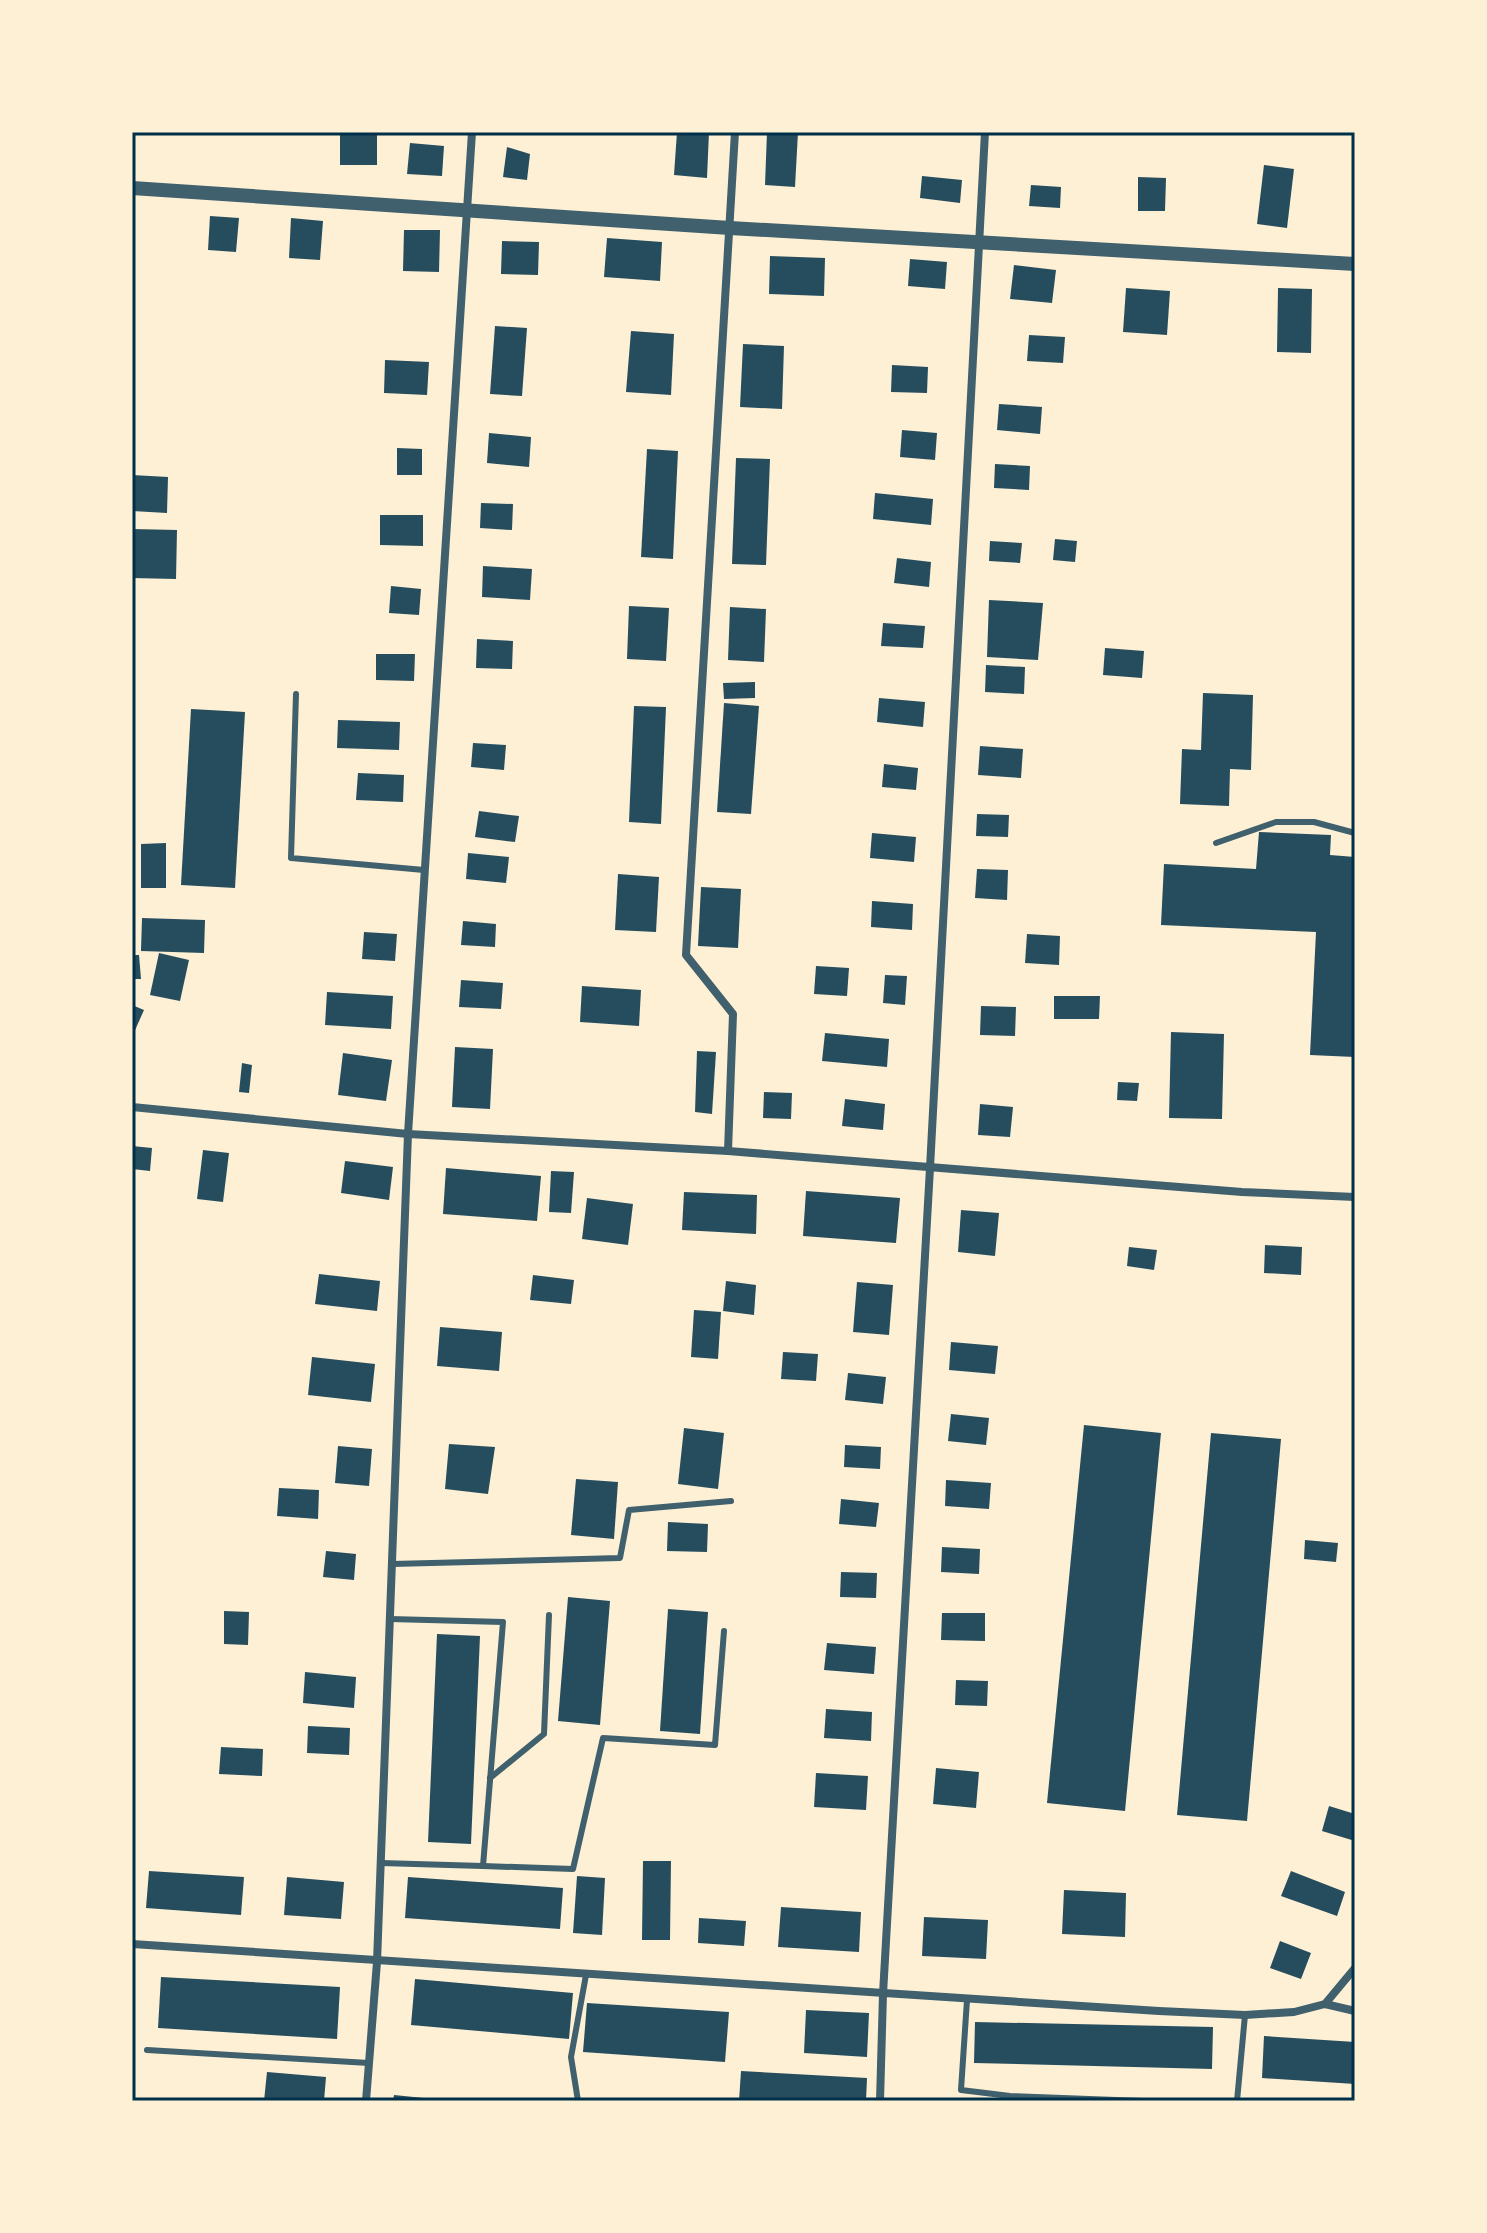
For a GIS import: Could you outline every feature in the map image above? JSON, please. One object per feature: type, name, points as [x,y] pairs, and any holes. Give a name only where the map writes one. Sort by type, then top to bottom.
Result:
[{"type":"street","points":[[366,2101],[377,1962],[408,1134],[472,132]]},
{"type":"street","points":[[728,1151],[733,1014],[686,955],[735,132]]},
{"type":"street","points":[[880,2101],[883,1994],[985,132]]},
{"type":"street","points":[[132,188],[730,228],[1355,264]]},
{"type":"street","points":[[132,1107],[408,1134],[728,1151],[1242,1192],[1355,1197]]},
{"type":"street","points":[[132,1944],[967,2000],[1245,2015],[1294,2012],[1325,2004],[1355,2011]]},
{"type":"street","points":[[1325,2004],[1355,1968]]},
{"type":"lane","points":[[296,694],[291,858],[424,870]]},
{"type":"lane","points":[[1216,843],[1276,822],[1314,822],[1355,833]]},
{"type":"lane","points":[[392,1564],[620,1558],[629,1510],[731,1501]]},
{"type":"lane","points":[[490,1778],[544,1734],[549,1615]]},
{"type":"lane","points":[[390,1619],[503,1622],[483,1866]]},
{"type":"lane","points":[[381,1863],[573,1869],[603,1738],[715,1745],[724,1631]]},
{"type":"lane","points":[[578,2101],[571,2057],[586,1975]]},
{"type":"lane","points":[[967,2000],[961,2090],[1010,2098],[1143,2101]]},
{"type":"lane","points":[[1237,2101],[1245,2015]]},
{"type":"lane","points":[[147,2050],[369,2063]]},
{"type":"building","points":[[340,132],[377,132],[377,165],[340,165]]},
{"type":"building","points":[[677,132],[709,132],[707,178],[674,175]]},
{"type":"building","points":[[767,132],[798,132],[795,187],[765,185]]},
{"type":"building","points":[[410,143],[444,146],[442,176],[407,174]]},
{"type":"building","points":[[507,147],[530,154],[527,180],[503,177]]},
{"type":"building","points":[[1264,165],[1294,169],[1287,228],[1257,224]]},
{"type":"building","points":[[922,176],[962,180],[960,203],[920,198]]},
{"type":"building","points":[[1138,177],[1166,178],[1165,211],[1138,211]]},
{"type":"building","points":[[1031,185],[1061,187],[1060,208],[1029,206]]},
{"type":"building","points":[[210,216],[239,218],[236,252],[208,250]]},
{"type":"building","points":[[291,218],[323,221],[320,260],[289,258]]},
{"type":"building","points":[[404,230],[440,230],[439,272],[403,271]]},
{"type":"building","points":[[607,238],[662,242],[660,281],[604,277]]},
{"type":"building","points":[[502,241],[539,242],[538,275],[501,274]]},
{"type":"building","points":[[770,256],[825,258],[824,296],[769,294]]},
{"type":"building","points":[[910,259],[947,262],[945,289],[908,286]]},
{"type":"building","points":[[1014,265],[1056,270],[1052,303],[1010,299]]},
{"type":"building","points":[[1126,288],[1170,291],[1167,335],[1123,332]]},
{"type":"building","points":[[1278,288],[1312,289],[1311,353],[1277,352]]},
{"type":"building","points":[[495,326],[527,328],[522,396],[490,394]]},
{"type":"building","points":[[631,331],[674,334],[671,395],[626,392]]},
{"type":"building","points":[[1029,335],[1065,337],[1063,363],[1027,361]]},
{"type":"building","points":[[743,344],[784,346],[782,409],[740,407]]},
{"type":"building","points":[[385,360],[429,362],[427,395],[384,393]]},
{"type":"building","points":[[892,365],[928,367],[927,393],[891,392]]},
{"type":"building","points":[[999,404],[1042,407],[1040,434],[997,430]]},
{"type":"building","points":[[902,430],[937,433],[935,460],[900,457]]},
{"type":"building","points":[[489,433],[531,437],[529,467],[487,463]]},
{"type":"building","points":[[397,448],[422,449],[422,475],[397,475]]},
{"type":"building","points":[[647,449],[678,451],[673,559],[641,557]]},
{"type":"building","points":[[736,458],[770,459],[766,565],[732,564]]},
{"type":"building","points":[[995,464],[1030,466],[1029,490],[994,488]]},
{"type":"building","points":[[132,475],[168,477],[167,513],[132,511]]},
{"type":"building","points":[[875,493],[933,499],[931,525],[873,519]]},
{"type":"building","points":[[481,503],[513,504],[512,530],[480,528]]},
{"type":"building","points":[[380,515],[423,515],[423,546],[380,545]]},
{"type":"building","points":[[132,529],[177,530],[176,579],[132,578]]},
{"type":"building","points":[[1055,539],[1077,541],[1075,562],[1053,560]]},
{"type":"building","points":[[990,541],[1022,543],[1020,563],[989,561]]},
{"type":"building","points":[[897,558],[931,562],[929,587],[894,583]]},
{"type":"building","points":[[483,566],[532,569],[530,600],[482,597]]},
{"type":"building","points":[[391,586],[421,589],[419,615],[389,613]]},
{"type":"building","points":[[989,600],[1043,603],[1038,660],[987,657]]},
{"type":"building","points":[[629,606],[669,608],[666,661],[627,659]]},
{"type":"building","points":[[730,607],[766,609],[764,662],[728,660]]},
{"type":"building","points":[[883,623],[925,626],[923,648],[881,646]]},
{"type":"building","points":[[477,639],[513,641],[512,669],[476,668]]},
{"type":"building","points":[[1105,648],[1144,651],[1142,678],[1103,675]]},
{"type":"building","points":[[376,654],[415,654],[414,681],[376,680]]},
{"type":"building","points":[[986,665],[1025,667],[1024,694],[985,692]]},
{"type":"building","points":[[755,682],[755,698],[724,699],[723,683]]},
{"type":"building","points":[[1203,693],[1253,695],[1251,770],[1230,769],[1229,806],[1180,804],[1182,749],[1201,750]]},
{"type":"building","points":[[879,698],[925,702],[923,727],[877,722]]},
{"type":"building","points":[[724,703],[759,706],[751,814],[717,812]]},
{"type":"building","points":[[634,706],[666,707],[661,824],[629,822]]},
{"type":"building","points":[[191,709],[245,712],[235,888],[181,885]]},
{"type":"building","points":[[338,720],[400,722],[399,750],[337,748]]},
{"type":"building","points":[[473,743],[506,745],[504,770],[471,767]]},
{"type":"building","points":[[980,746],[1023,749],[1021,778],[978,775]]},
{"type":"building","points":[[884,764],[918,768],[916,790],[882,787]]},
{"type":"building","points":[[358,773],[404,775],[403,802],[356,800]]},
{"type":"building","points":[[479,811],[519,816],[515,842],[475,837]]},
{"type":"building","points":[[977,814],[1009,815],[1008,837],[976,836]]},
{"type":"building","points":[[1259,832],[1331,835],[1330,855],[1355,857],[1355,1057],[1310,1055],[1316,932],[1161,925],[1164,864],[1256,869]]},
{"type":"building","points":[[872,833],[916,837],[914,862],[870,858]]},
{"type":"building","points":[[166,843],[166,888],[141,888],[141,844]]},
{"type":"building","points":[[468,853],[509,857],[506,883],[466,879]]},
{"type":"building","points":[[977,869],[1008,870],[1007,900],[975,898]]},
{"type":"building","points":[[618,874],[659,877],[656,932],[615,930]]},
{"type":"building","points":[[701,887],[741,889],[738,948],[698,946]]},
{"type":"building","points":[[872,901],[913,904],[912,930],[871,927]]},
{"type":"building","points":[[142,918],[205,920],[204,953],[141,951]]},
{"type":"building","points":[[463,921],[496,924],[495,947],[461,945]]},
{"type":"building","points":[[364,932],[397,934],[395,961],[362,959]]},
{"type":"building","points":[[1027,934],[1060,936],[1059,965],[1025,963]]},
{"type":"building","points":[[159,953],[189,960],[180,1001],[150,995]]},
{"type":"building","points":[[132,955],[139,955],[141,979],[132,979]]},
{"type":"building","points":[[816,966],[849,968],[847,996],[814,994]]},
{"type":"building","points":[[885,975],[907,976],[905,1005],[883,1003]]},
{"type":"building","points":[[461,980],[503,983],[501,1009],[459,1007]]},
{"type":"building","points":[[582,986],[641,990],[639,1026],[580,1022]]},
{"type":"building","points":[[327,992],[393,996],[391,1029],[325,1025]]},
{"type":"building","points":[[1054,996],[1100,996],[1099,1019],[1054,1019]]},
{"type":"building","points":[[132,1005],[144,1010],[132,1037]]},
{"type":"building","points":[[981,1006],[1016,1007],[1015,1036],[980,1035]]},
{"type":"building","points":[[1171,1032],[1224,1034],[1222,1119],[1169,1118]]},
{"type":"building","points":[[825,1033],[889,1039],[887,1067],[822,1061]]},
{"type":"building","points":[[455,1047],[493,1049],[490,1109],[452,1107]]},
{"type":"building","points":[[697,1051],[716,1052],[712,1114],[695,1112]]},
{"type":"building","points":[[343,1053],[392,1060],[386,1101],[338,1095]]},
{"type":"building","points":[[242,1063],[252,1065],[249,1093],[239,1092]]},
{"type":"building","points":[[1118,1082],[1139,1083],[1137,1101],[1117,1100]]},
{"type":"building","points":[[764,1092],[792,1093],[791,1119],[763,1118]]},
{"type":"building","points":[[845,1099],[885,1104],[883,1130],[842,1126]]},
{"type":"building","points":[[980,1104],[1013,1107],[1010,1137],[978,1135]]},
{"type":"building","points":[[132,1146],[152,1148],[150,1171],[132,1169]]},
{"type":"building","points":[[203,1150],[229,1153],[223,1202],[197,1199]]},
{"type":"building","points":[[345,1161],[393,1167],[389,1200],[341,1193]]},
{"type":"building","points":[[446,1168],[541,1176],[537,1221],[443,1214]]},
{"type":"building","points":[[551,1171],[574,1172],[571,1213],[549,1212]]},
{"type":"building","points":[[806,1191],[900,1198],[896,1243],[803,1236]]},
{"type":"building","points":[[684,1192],[757,1195],[756,1234],[682,1230]]},
{"type":"building","points":[[587,1198],[633,1204],[628,1245],[582,1239]]},
{"type":"building","points":[[961,1210],[999,1213],[995,1256],[958,1252]]},
{"type":"building","points":[[1265,1245],[1302,1247],[1301,1275],[1264,1273]]},
{"type":"building","points":[[1129,1247],[1157,1250],[1154,1270],[1127,1266]]},
{"type":"building","points":[[319,1274],[380,1281],[377,1311],[315,1304]]},
{"type":"building","points":[[533,1275],[574,1280],[571,1304],[530,1300]]},
{"type":"building","points":[[726,1281],[756,1285],[754,1315],[723,1311]]},
{"type":"building","points":[[857,1282],[893,1285],[889,1335],[853,1332]]},
{"type":"building","points":[[694,1310],[721,1312],[718,1359],[691,1357]]},
{"type":"building","points":[[440,1327],[502,1332],[499,1371],[437,1366]]},
{"type":"building","points":[[951,1342],[998,1346],[995,1374],[949,1370]]},
{"type":"building","points":[[783,1352],[818,1354],[816,1381],[781,1379]]},
{"type":"building","points":[[312,1357],[375,1364],[371,1402],[308,1395]]},
{"type":"building","points":[[848,1373],[886,1377],[883,1404],[845,1400]]},
{"type":"building","points":[[951,1414],[989,1418],[986,1445],[948,1441]]},
{"type":"building","points":[[1084,1425],[1161,1433],[1125,1811],[1047,1803]]},
{"type":"building","points":[[684,1428],[724,1433],[718,1489],[678,1484]]},
{"type":"building","points":[[1211,1433],[1281,1439],[1247,1821],[1177,1815]]},
{"type":"building","points":[[449,1444],[495,1447],[488,1494],[445,1489]]},
{"type":"building","points":[[845,1445],[881,1447],[880,1469],[844,1467]]},
{"type":"building","points":[[338,1446],[372,1449],[369,1486],[335,1483]]},
{"type":"building","points":[[576,1479],[618,1482],[614,1539],[571,1535]]},
{"type":"building","points":[[946,1480],[991,1483],[989,1509],[945,1506]]},
{"type":"building","points":[[279,1488],[319,1490],[318,1519],[277,1516]]},
{"type":"building","points":[[841,1499],[879,1503],[876,1527],[839,1524]]},
{"type":"building","points":[[668,1522],[708,1524],[707,1552],[667,1551]]},
{"type":"building","points":[[1305,1540],[1338,1543],[1336,1562],[1304,1559]]},
{"type":"building","points":[[942,1547],[980,1549],[979,1574],[941,1572]]},
{"type":"building","points":[[326,1551],[356,1554],[354,1580],[323,1577]]},
{"type":"building","points":[[841,1572],[877,1573],[876,1598],[840,1597]]},
{"type":"building","points":[[568,1597],[610,1601],[600,1725],[558,1721]]},
{"type":"building","points":[[668,1609],[708,1612],[700,1734],[660,1731]]},
{"type":"building","points":[[224,1611],[249,1612],[248,1645],[224,1644]]},
{"type":"building","points":[[942,1613],[985,1613],[985,1641],[941,1640]]},
{"type":"building","points":[[437,1634],[480,1636],[471,1844],[428,1842]]},
{"type":"building","points":[[827,1643],[876,1647],[874,1674],[824,1670]]},
{"type":"building","points":[[305,1672],[356,1677],[354,1708],[303,1703]]},
{"type":"building","points":[[956,1680],[988,1681],[987,1706],[955,1705]]},
{"type":"building","points":[[826,1709],[872,1712],[871,1741],[824,1738]]},
{"type":"building","points":[[308,1726],[350,1728],[349,1755],[307,1753]]},
{"type":"building","points":[[221,1747],[263,1749],[262,1776],[219,1774]]},
{"type":"building","points":[[936,1768],[979,1772],[976,1808],[933,1804]]},
{"type":"building","points":[[816,1773],[868,1776],[866,1810],[814,1807]]},
{"type":"building","points":[[1329,1806],[1355,1814],[1355,1841],[1322,1831]]},
{"type":"building","points":[[643,1861],[671,1861],[670,1940],[642,1940]]},
{"type":"building","points":[[149,1871],[244,1877],[241,1915],[146,1908]]},
{"type":"building","points":[[1291,1871],[1345,1892],[1337,1916],[1281,1896]]},
{"type":"building","points":[[577,1876],[605,1878],[602,1935],[573,1933]]},
{"type":"building","points":[[287,1877],[344,1882],[341,1919],[284,1915]]},
{"type":"building","points":[[408,1877],[563,1888],[560,1929],[405,1918]]},
{"type":"building","points":[[1064,1890],[1126,1893],[1125,1937],[1062,1934]]},
{"type":"building","points":[[781,1907],[861,1912],[859,1952],[778,1947]]},
{"type":"building","points":[[924,1917],[988,1920],[986,1959],[922,1956]]},
{"type":"building","points":[[699,1918],[746,1921],[744,1946],[698,1943]]},
{"type":"building","points":[[1280,1941],[1311,1953],[1301,1979],[1270,1968]]},
{"type":"building","points":[[161,1977],[340,1987],[337,2039],[158,2028]]},
{"type":"building","points":[[415,1979],[573,1993],[569,2039],[411,2025]]},
{"type":"building","points":[[587,2003],[729,2012],[725,2062],[583,2052]]},
{"type":"building","points":[[806,2010],[869,2013],[867,2057],[804,2053]]},
{"type":"building","points":[[975,2022],[1213,2027],[1212,2069],[974,2063]]},
{"type":"building","points":[[1264,2036],[1355,2042],[1355,2084],[1262,2078]]},
{"type":"building","points":[[741,2071],[867,2078],[866,2101],[739,2101]]},
{"type":"building","points":[[267,2072],[326,2077],[324,2101],[264,2101]]},
{"type":"building","points":[[394,2095],[434,2099],[434,2101],[393,2101]]}]
